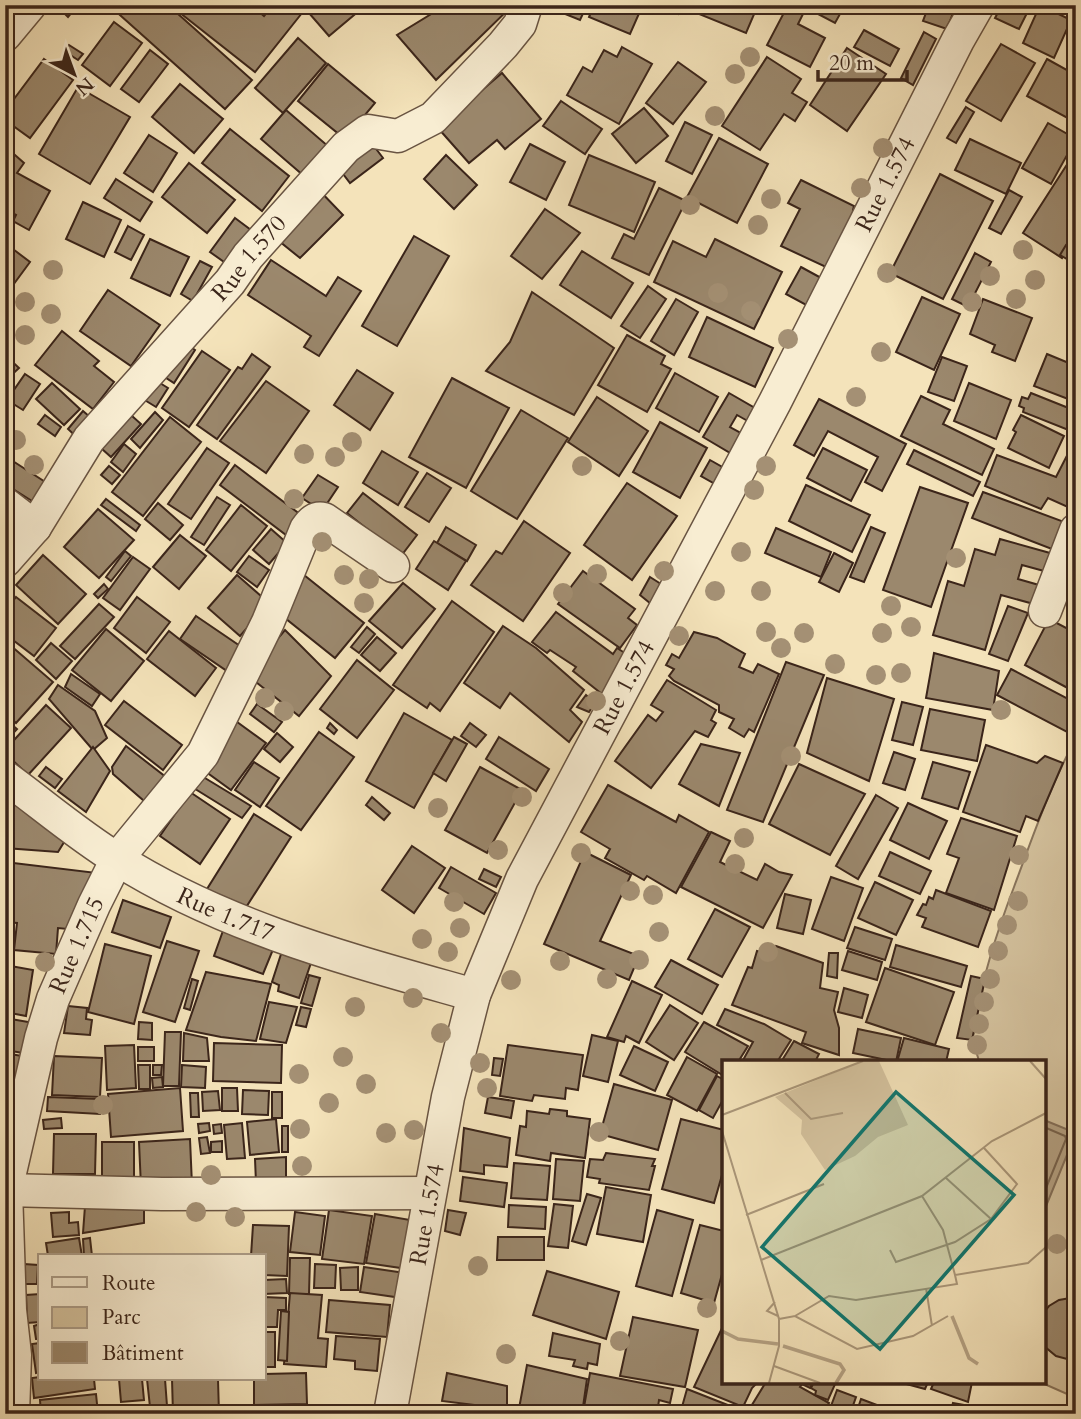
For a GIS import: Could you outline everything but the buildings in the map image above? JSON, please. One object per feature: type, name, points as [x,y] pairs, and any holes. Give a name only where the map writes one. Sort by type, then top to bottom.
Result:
[{"type":"street","points":[[5,35],[30,5]]},
{"type":"street","name":"Rue 1.570","points":[[5,561],[35,527],[89,439],[230,282],[248,256],[346,147],[368,131],[398,136],[433,118],[503,45],[520,24],[526,5]]},
{"type":"street","name":"Rue 1.574","points":[[390,1414],[448,1097],[474,995],[522,879],[713,520],[978,5]]},
{"type":"street","points":[[5,504],[35,527]]},
{"type":"street","name":"Rue 1.715","points":[[13,1414],[15,1355],[10,1310],[6,1190],[52,999],[117,859],[203,754],[268,622],[306,529],[312,521],[324,519],[393,566]]},
{"type":"street","points":[[1045,611],[1076,530]]},
{"type":"street","name":"Rue 1.717","points":[[5,777],[117,859],[211,910],[318,951],[474,995]]},
{"type":"street","points":[[6,1190],[162,1194],[429,1193]]},
{"type":"green space","points":[[1076,738],[1076,1398],[1044,1384],[1046,1060],[978,1060],[973,1040],[989,960],[1042,811]]},
{"type":"water","points":[[1046,1121],[1076,1133],[1046,1206]]}]
